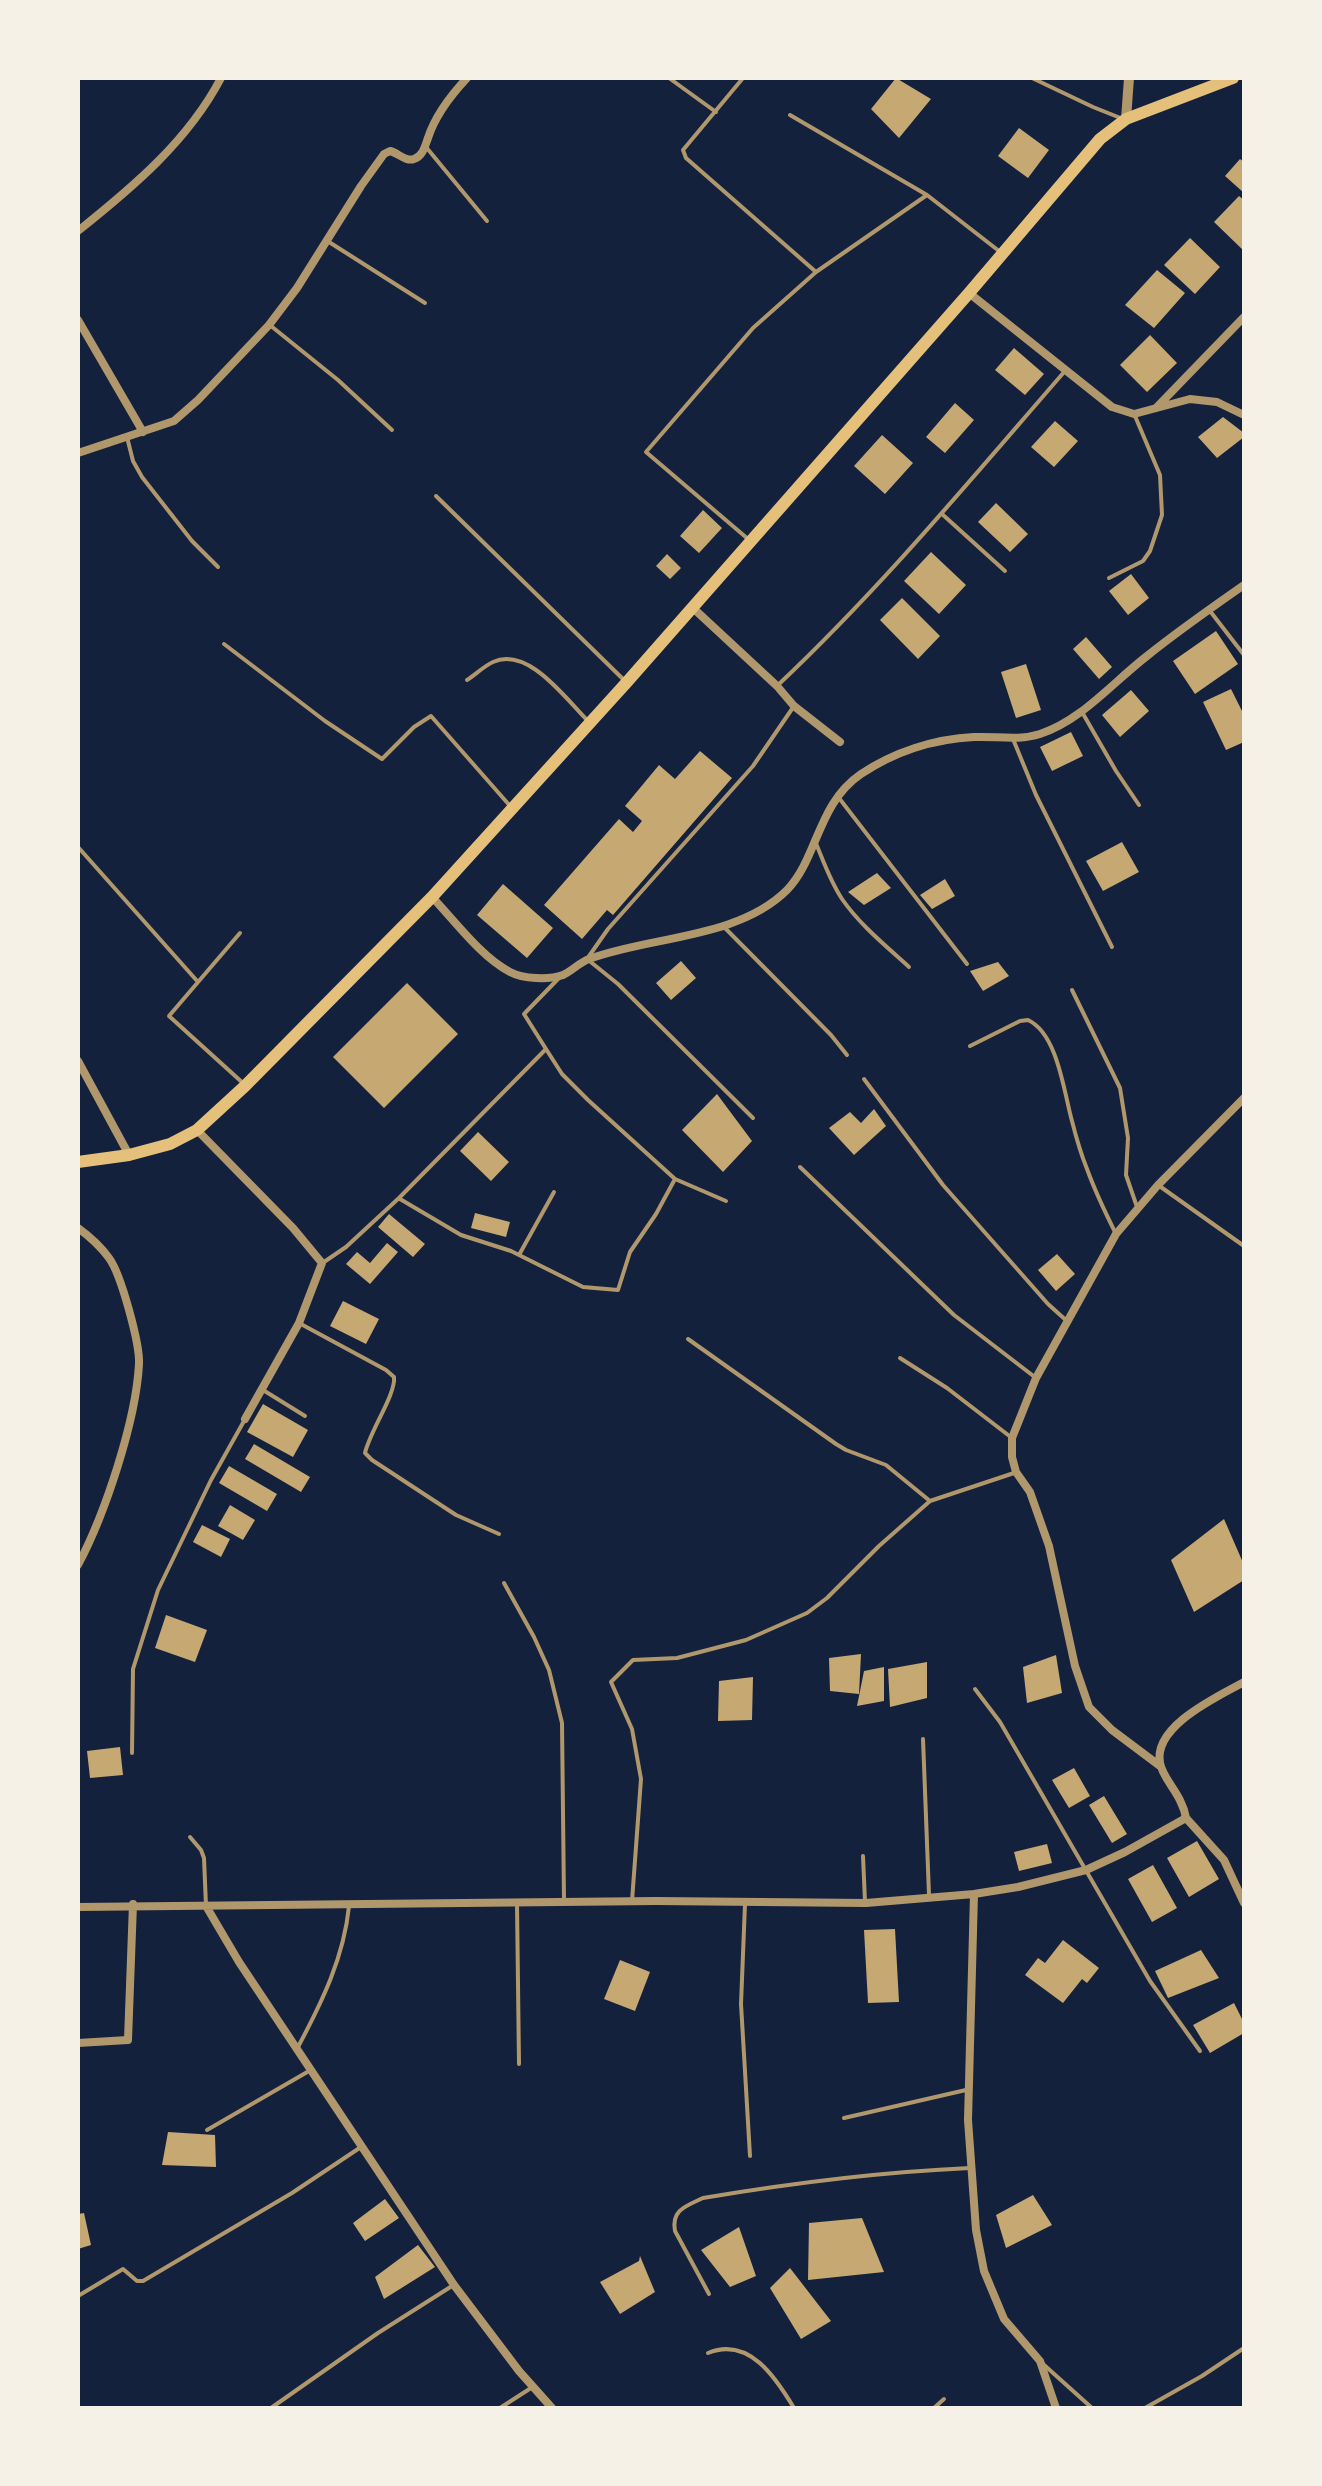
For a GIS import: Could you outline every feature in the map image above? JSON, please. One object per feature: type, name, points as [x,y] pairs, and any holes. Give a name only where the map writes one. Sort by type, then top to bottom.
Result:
[{"type":"main road","points":[[78,1162],[129,1155],[170,1144],[197,1130],[245,1086],[432,897],[590,723],[969,293],[1100,139],[1126,119],[1233,78]]},
{"type":"street","points":[[78,231],[163,157],[221,78]]},
{"type":"street","points":[[78,453],[174,421],[186,412],[269,325],[297,288],[384,154],[390,151],[414,159],[426,147],[433,125],[467,78]]},
{"type":"street","points":[[1126,119],[1129,78]]},
{"type":"street","points":[[969,293],[1112,407],[1134,414],[1190,399],[1217,402],[1244,415]]},
{"type":"street","points":[[1156,408],[1244,317]]},
{"type":"street","points":[[78,320],[143,432]]},
{"type":"street","points":[[432,897],[485,953],[511,973],[534,978],[563,975],[587,959],[722,926],[774,902],[789,889],[838,797],[858,776],[917,747],[977,736],[1013,739],[1038,735],[1061,725],[1082,712],[1147,656],[1244,585]]},
{"type":"street","points":[[693,608],[777,686],[794,706],[840,742]]},
{"type":"street","points":[[78,1061],[129,1155]]},
{"type":"street","points":[[1243,1901],[1224,1860],[1186,1818],[1184,1805],[1160,1766],[1112,1730],[1089,1707],[1075,1666],[1049,1546],[1030,1492],[1016,1472],[1012,1438],[1036,1378],[1116,1234],[1158,1185],[1244,1098]]},
{"type":"street","points":[[197,1130],[293,1228],[322,1263],[299,1323],[245,1419]]},
{"type":"street","points":[[78,1228],[111,1259],[129,1308],[139,1361],[132,1412],[91,1541],[78,1565]]},
{"type":"street","points":[[1160,1766],[1160,1750],[1170,1730],[1216,1697],[1244,1682]]},
{"type":"street","points":[[78,1907],[564,1901],[866,1903],[929,1898],[1018,1887],[1086,1870],[1186,1818]]},
{"type":"street","points":[[974,1894],[969,2090],[976,2230],[984,2271],[1004,2319],[1040,2361],[1056,2408]]},
{"type":"street","points":[[78,2043],[128,2040],[133,1904]]},
{"type":"street","points":[[206,1906],[239,1962],[454,2285],[552,2408]]},
{"type":"lane","points":[[669,78],[716,112]]},
{"type":"lane","points":[[743,78],[683,150],[686,158],[816,272]]},
{"type":"lane","points":[[1032,78],[1126,119]]},
{"type":"lane","points":[[790,115],[927,195],[1003,254]]},
{"type":"lane","points":[[426,147],[487,221]]},
{"type":"lane","points":[[751,542],[646,452],[753,328],[816,272],[927,195]]},
{"type":"lane","points":[[327,240],[425,303]]},
{"type":"lane","points":[[269,325],[338,380],[392,430]]},
{"type":"lane","points":[[777,686],[941,513],[1065,371]]},
{"type":"lane","points":[[1109,578],[1143,561],[1150,551],[1162,515],[1160,475],[1134,414]]},
{"type":"lane","points":[[127,437],[133,461],[142,477],[192,541],[218,567]]},
{"type":"lane","points":[[436,496],[627,682]]},
{"type":"lane","points":[[941,513],[1005,571]]},
{"type":"lane","points":[[1209,609],[1244,655]]},
{"type":"lane","points":[[224,644],[325,721],[382,759],[414,727],[431,716],[512,808]]},
{"type":"lane","points":[[467,680],[492,662],[510,658],[521,660],[538,671],[590,723]]},
{"type":"lane","points":[[753,1118],[618,984],[587,959],[608,929],[753,766],[794,706]]},
{"type":"lane","points":[[1082,712],[1139,805]]},
{"type":"lane","points":[[1013,739],[1036,795],[1112,947]]},
{"type":"lane","points":[[838,797],[967,964]]},
{"type":"lane","points":[[814,838],[843,901],[909,967]]},
{"type":"lane","points":[[78,847],[198,982]]},
{"type":"lane","points":[[722,926],[831,1035],[847,1055]]},
{"type":"lane","points":[[240,933],[169,1016],[245,1086]]},
{"type":"lane","points":[[563,975],[524,1014],[562,1074],[675,1179],[726,1201]]},
{"type":"lane","points":[[1072,990],[1120,1088],[1128,1138],[1126,1175],[1138,1209]]},
{"type":"lane","points":[[970,1046],[1020,1021],[1028,1020],[1040,1029],[1058,1065],[1072,1125],[1101,1205],[1116,1234]]},
{"type":"lane","points":[[322,1263],[346,1247],[399,1198],[546,1049]]},
{"type":"lane","points":[[864,1079],[943,1185],[1048,1304],[1068,1322]]},
{"type":"lane","points":[[800,1167],[954,1315],[1036,1378]]},
{"type":"lane","points":[[399,1198],[461,1235],[519,1255],[583,1287],[618,1290],[630,1252],[675,1179]]},
{"type":"lane","points":[[1158,1185],[1244,1246]]},
{"type":"lane","points":[[519,1255],[554,1192]]},
{"type":"lane","points":[[299,1323],[394,1377],[394,1387],[365,1453],[456,1515],[499,1534]]},
{"type":"lane","points":[[688,1339],[836,1444],[886,1465],[930,1501]]},
{"type":"lane","points":[[900,1358],[947,1388],[1012,1438]]},
{"type":"lane","points":[[261,1388],[305,1416]]},
{"type":"lane","points":[[132,1753],[133,1669],[158,1590],[211,1480],[245,1419]]},
{"type":"lane","points":[[632,1901],[641,1779],[632,1729],[611,1682],[633,1660],[677,1658],[746,1640],[807,1613],[930,1501],[1016,1472]]},
{"type":"lane","points":[[504,1583],[549,1670],[562,1723],[564,1901]]},
{"type":"lane","points":[[975,1689],[1000,1722],[1150,1981],[1200,2051]]},
{"type":"lane","points":[[923,1739],[929,1898]]},
{"type":"lane","points":[[190,1837],[204,1858],[206,1906]]},
{"type":"lane","points":[[863,1856],[866,1903]]},
{"type":"lane","points":[[517,1902],[519,2064]]},
{"type":"lane","points":[[745,1902],[741,2004],[750,2156]]},
{"type":"lane","points":[[297,2048],[316,2013],[339,1957],[347,1934],[350,1903]]},
{"type":"lane","points":[[207,2130],[311,2070]]},
{"type":"lane","points":[[844,2118],[969,2090]]},
{"type":"lane","points":[[78,2296],[123,2269],[137,2281],[143,2281],[292,2193],[363,2146]]},
{"type":"lane","points":[[709,2294],[679,2241],[673,2221],[675,2215],[694,2203],[719,2196],[826,2179],[911,2170],[971,2168]]},
{"type":"lane","points":[[271,2408],[378,2333],[454,2285]]},
{"type":"lane","points":[[1145,2408],[1244,2348]]},
{"type":"lane","points":[[708,2353],[730,2349],[761,2362],[794,2408]]},
{"type":"lane","points":[[1040,2361],[1092,2408]]},
{"type":"lane","points":[[500,2408],[533,2387]]},
{"type":"lane","points":[[934,2408],[944,2399]]},
{"type":"building","points":[[896,78],[931,99],[899,138],[871,109]]},
{"type":"building","points":[[1019,128],[1049,150],[1028,178],[998,156]]},
{"type":"building","points":[[1240,159],[1244,162],[1244,193],[1225,176]]},
{"type":"building","points":[[1239,196],[1244,200],[1244,251],[1214,222]]},
{"type":"building","points":[[1190,238],[1220,267],[1195,294],[1164,265]]},
{"type":"building","points":[[1157,270],[1185,293],[1154,328],[1125,305]]},
{"type":"building","points":[[1150,335],[1177,363],[1147,392],[1120,365]]},
{"type":"building","points":[[1014,348],[1044,374],[1025,395],[995,370]]},
{"type":"building","points":[[955,403],[974,420],[945,453],[926,437]]},
{"type":"building","points":[[1223,417],[1244,433],[1244,437],[1217,458],[1198,437]]},
{"type":"building","points":[[1055,421],[1078,441],[1054,467],[1031,447]]},
{"type":"building","points":[[882,435],[913,463],[885,494],[854,466]]},
{"type":"building","points":[[996,503],[1028,534],[1010,552],[978,522]]},
{"type":"building","points":[[703,510],[722,528],[699,553],[680,536]]},
{"type":"building","points":[[931,552],[966,585],[939,614],[904,581]]},
{"type":"building","points":[[667,554],[681,568],[670,579],[656,566]]},
{"type":"building","points":[[1131,574],[1149,598],[1128,615],[1109,591]]},
{"type":"building","points":[[902,598],[940,636],[918,659],[880,620]]},
{"type":"building","points":[[1216,631],[1238,664],[1195,694],[1173,661]]},
{"type":"building","points":[[1086,637],[1112,667],[1099,679],[1073,649]]},
{"type":"building","points":[[1026,664],[1041,710],[1016,718],[1001,672]]},
{"type":"building","points":[[1231,689],[1244,715],[1244,742],[1226,750],[1203,702]]},
{"type":"building","points":[[1131,690],[1149,711],[1120,737],[1102,715]]},
{"type":"building","points":[[1071,732],[1083,756],[1052,771],[1040,747]]},
{"type":"building","points":[[700,751],[732,778],[613,915],[607,910],[582,939],[544,905],[619,819],[633,832],[642,821],[625,806],[659,765],[675,779]]},
{"type":"building","points":[[1122,842],[1139,872],[1103,891],[1086,861]]},
{"type":"building","points":[[877,873],[891,888],[864,905],[848,892]]},
{"type":"building","points":[[945,879],[955,896],[932,909],[920,895]]},
{"type":"building","points":[[503,884],[553,928],[527,958],[477,915]]},
{"type":"building","points":[[681,961],[696,978],[671,1000],[656,983]]},
{"type":"building","points":[[998,962],[1009,976],[983,991],[970,971]]},
{"type":"building","points":[[407,983],[458,1034],[384,1108],[333,1057]]},
{"type":"building","points":[[717,1094],[752,1141],[723,1172],[682,1130]]},
{"type":"building","points":[[874,1109],[886,1126],[854,1155],[829,1128],[850,1112],[861,1123]]},
{"type":"building","points":[[478,1132],[509,1162],[491,1181],[460,1151]]},
{"type":"building","points":[[475,1213],[510,1222],[506,1237],[471,1228]]},
{"type":"building","points":[[389,1214],[425,1244],[413,1257],[378,1227]]},
{"type":"building","points":[[387,1243],[398,1252],[370,1284],[346,1264],[357,1252],[370,1263]]},
{"type":"building","points":[[1057,1254],[1075,1274],[1056,1291],[1038,1270]]},
{"type":"building","points":[[343,1301],[379,1319],[366,1344],[330,1326]]},
{"type":"building","points":[[263,1404],[308,1430],[293,1457],[247,1432]]},
{"type":"building","points":[[254,1444],[310,1477],[301,1492],[245,1459]]},
{"type":"building","points":[[229,1466],[277,1494],[267,1511],[219,1483]]},
{"type":"building","points":[[230,1505],[255,1520],[243,1540],[218,1526]]},
{"type":"building","points":[[1224,1519],[1244,1565],[1244,1580],[1194,1612],[1171,1560]]},
{"type":"building","points":[[202,1525],[230,1539],[221,1557],[193,1542]]},
{"type":"building","points":[[166,1615],[207,1630],[195,1662],[155,1648]]},
{"type":"building","points":[[861,1654],[859,1694],[830,1691],[829,1658]]},
{"type":"building","points":[[1056,1655],[1062,1693],[1027,1703],[1023,1667]]},
{"type":"building","points":[[927,1662],[927,1698],[890,1707],[888,1669]]},
{"type":"building","points":[[884,1667],[884,1701],[857,1706],[864,1671]]},
{"type":"building","points":[[753,1677],[752,1720],[718,1721],[719,1681]]},
{"type":"building","points":[[120,1747],[123,1775],[90,1778],[87,1751]]},
{"type":"building","points":[[1074,1768],[1090,1796],[1069,1808],[1052,1780]]},
{"type":"building","points":[[1104,1796],[1127,1834],[1112,1843],[1089,1805]]},
{"type":"building","points":[[1197,1841],[1219,1879],[1189,1897],[1167,1858]]},
{"type":"building","points":[[1047,1844],[1052,1863],[1019,1871],[1014,1852]]},
{"type":"building","points":[[1153,1865],[1177,1908],[1152,1922],[1128,1879]]},
{"type":"building","points":[[895,1929],[899,2002],[868,2003],[864,1930]]},
{"type":"building","points":[[1063,1940],[1099,1968],[1087,1983],[1082,1979],[1063,2003],[1025,1975],[1038,1958],[1045,1963]]},
{"type":"building","points":[[1201,1950],[1219,1978],[1168,1998],[1155,1971]]},
{"type":"building","points":[[620,1960],[650,1972],[635,2011],[604,1999]]},
{"type":"building","points":[[1234,2003],[1244,2023],[1244,2033],[1210,2053],[1193,2025]]},
{"type":"building","points":[[168,2132],[215,2135],[216,2167],[162,2165]]},
{"type":"building","points":[[1033,2195],[1052,2225],[1006,2248],[996,2215]]},
{"type":"building","points":[[385,2199],[399,2218],[365,2241],[353,2223]]},
{"type":"building","points":[[84,2213],[91,2245],[78,2249],[78,2214]]},
{"type":"building","points":[[862,2218],[884,2272],[808,2280],[809,2223]]},
{"type":"building","points":[[739,2227],[756,2276],[730,2287],[701,2250]]},
{"type":"building","points":[[418,2245],[435,2267],[384,2299],[375,2277]]},
{"type":"building","points":[[640,2256],[655,2292],[620,2314],[600,2282],[639,2261]]},
{"type":"building","points":[[790,2268],[831,2321],[801,2339],[770,2288]]}]
